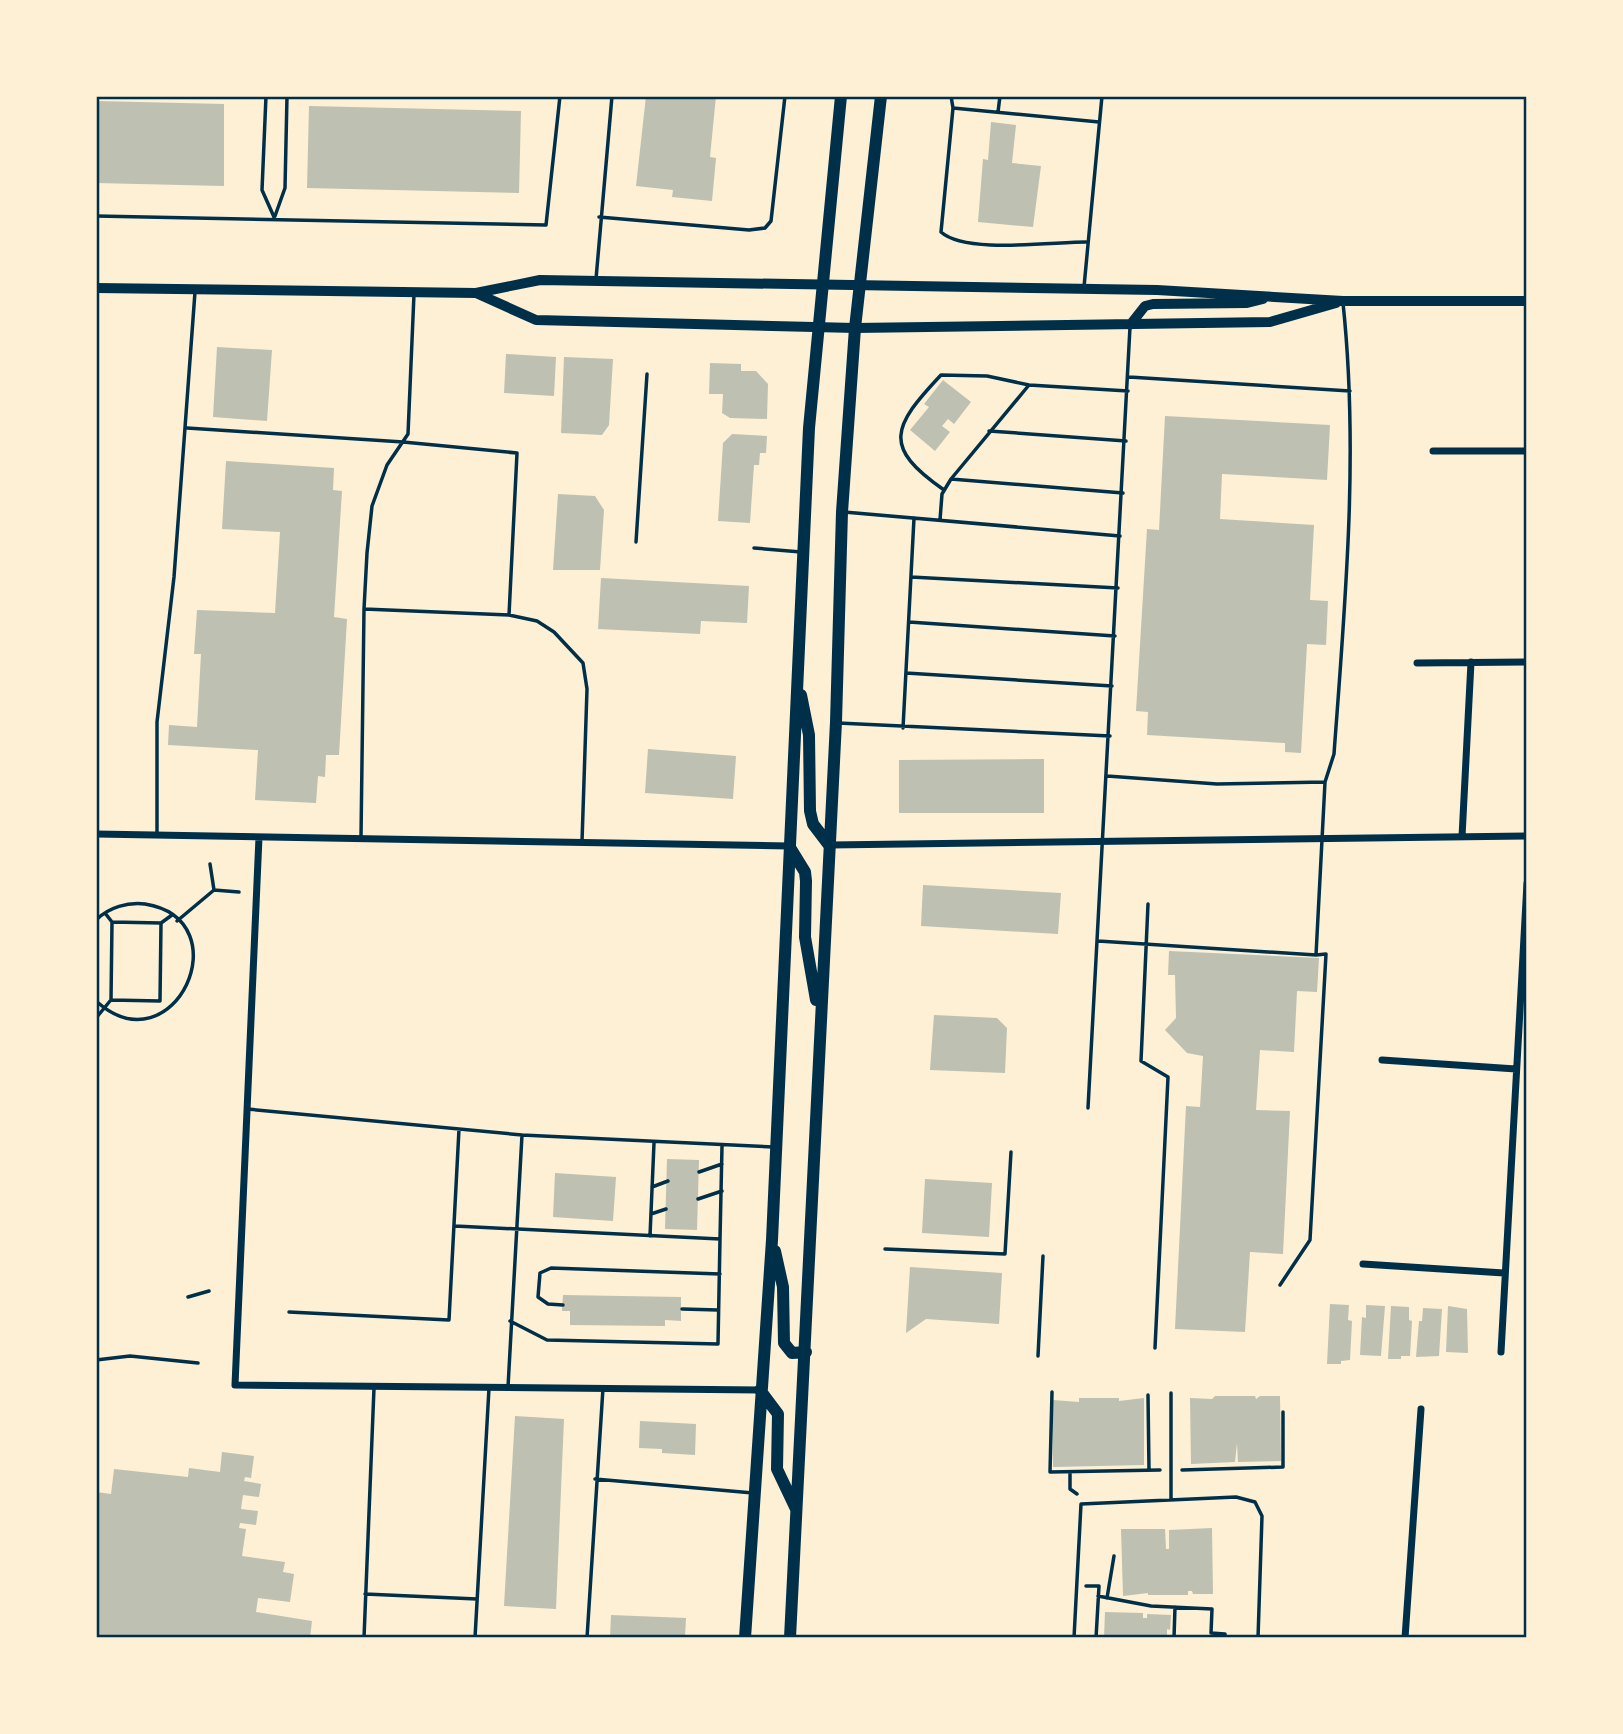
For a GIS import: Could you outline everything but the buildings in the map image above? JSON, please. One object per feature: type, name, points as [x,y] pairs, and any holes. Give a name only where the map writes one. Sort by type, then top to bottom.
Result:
[{"type":"main road","points":[[745,1638],[772,1240],[802,552],[816,327],[841,96]]},
{"type":"main road","points":[[790,1638],[836,722],[842,512],[855,328],[881,96]]},
{"type":"main road","points":[[96,288],[476,293],[540,280],[1084,289],[1343,301],[1527,301]]},
{"type":"main road","points":[[476,293],[536,320],[855,328],[1270,322],[1343,301]]},
{"type":"main road","points":[[1130,325],[1145,306],[1153,304],[1247,303],[1275,296]]},
{"type":"main road","points":[[797,678],[809,735],[813,824],[829,845]]},
{"type":"main road","points":[[789,846],[800,863],[806,881],[805,937],[819,1021]]},
{"type":"main road","points":[[772,1240],[783,1287],[784,1343],[792,1353],[806,1352]]},
{"type":"main road","points":[[760,1390],[778,1414],[777,1468],[797,1509]]},
{"type":"street","points":[[1433,451],[1527,451]]},
{"type":"street","points":[[1462,837],[1471,662]]},
{"type":"street","points":[[1418,663],[1527,662]]},
{"type":"street","points":[[96,834],[789,846]]},
{"type":"street","points":[[829,845],[1103,844],[1527,836]]},
{"type":"street","points":[[259,837],[235,1385],[760,1390]]},
{"type":"street","points":[[1501,1352],[1527,883]]},
{"type":"street","points":[[1382,1060],[1516,1069]]},
{"type":"street","points":[[1363,1264],[1504,1273]]},
{"type":"street","points":[[1405,1638],[1421,1409]]},
{"type":"lane","points":[[266,96],[262,190],[274,218]]},
{"type":"lane","points":[[274,218],[285,188],[287,96]]},
{"type":"lane","points":[[96,216],[546,225],[560,96]]},
{"type":"lane","points":[[596,282],[599,217],[612,96]]},
{"type":"lane","points":[[599,217],[739,230],[765,229],[771,221],[785,96]]},
{"type":"lane","points":[[951,96],[953,108],[941,232],[948,239],[977,244],[1086,242]]},
{"type":"lane","points":[[998,111],[1000,96]]},
{"type":"lane","points":[[1084,289],[1086,242],[1102,96]]},
{"type":"lane","points":[[953,108],[1099,122]]},
{"type":"lane","points":[[157,835],[156,722],[173,586],[187,428],[195,290]]},
{"type":"lane","points":[[361,838],[364,609],[372,506],[387,466],[408,434],[414,292]]},
{"type":"lane","points":[[1316,956],[1325,782],[1334,754],[1347,569],[1350,391],[1343,301]]},
{"type":"lane","points":[[1088,1108],[1121,536],[1130,325]]},
{"type":"lane","points":[[636,542],[647,374]]},
{"type":"lane","points":[[944,490],[908,462],[899,441],[903,422],[937,379],[947,374],[997,377],[1029,385],[1128,391]]},
{"type":"lane","points":[[1129,377],[1350,391]]},
{"type":"lane","points":[[940,520],[944,490],[951,479],[1029,385]]},
{"type":"lane","points":[[187,428],[402,442],[517,453],[509,615]]},
{"type":"lane","points":[[989,431],[1126,441]]},
{"type":"lane","points":[[951,479],[1123,493]]},
{"type":"lane","points":[[842,512],[1121,536]]},
{"type":"lane","points":[[903,728],[914,517]]},
{"type":"lane","points":[[754,548],[802,552]]},
{"type":"lane","points":[[911,577],[1118,587]]},
{"type":"lane","points":[[364,609],[509,615],[537,621],[554,632],[583,663],[587,689],[582,842]]},
{"type":"lane","points":[[909,622],[1115,636]]},
{"type":"lane","points":[[906,673],[1112,686]]},
{"type":"lane","points":[[836,722],[903,728],[1110,736]]},
{"type":"lane","points":[[1107,776],[1217,784],[1325,782]]},
{"type":"lane","points":[[1148,904],[1141,1061],[1168,1077],[1155,1348]]},
{"type":"lane","points":[[1098,941],[1316,956],[1326,954],[1310,1240],[1280,1285]]},
{"type":"lane","points":[[247,1109],[522,1135],[775,1147]]},
{"type":"lane","points":[[289,1312],[449,1320],[459,1129]]},
{"type":"lane","points":[[508,1388],[522,1135]]},
{"type":"lane","points":[[650,1236],[654,1143]]},
{"type":"lane","points":[[510,1321],[547,1340],[718,1344],[722,1146]]},
{"type":"lane","points":[[885,1249],[1005,1254],[1012,1152]]},
{"type":"lane","points":[[699,1171],[722,1164]]},
{"type":"lane","points":[[652,1186],[668,1181]]},
{"type":"lane","points":[[698,1199],[722,1191]]},
{"type":"lane","points":[[651,1214],[666,1209]]},
{"type":"lane","points":[[455,1226],[720,1239]]},
{"type":"lane","points":[[1038,1356],[1043,1256]]},
{"type":"lane","points":[[563,1305],[548,1304],[538,1297],[540,1273],[551,1268],[720,1273]]},
{"type":"lane","points":[[682,1308],[719,1310]]},
{"type":"lane","points":[[364,1638],[374,1386]]},
{"type":"lane","points":[[475,1638],[489,1388]]},
{"type":"lane","points":[[587,1638],[595,1479],[603,1388]]},
{"type":"lane","points":[[1171,1393],[1171,1500]]},
{"type":"lane","points":[[595,1479],[755,1493]]},
{"type":"lane","points":[[1074,1638],[1081,1504],[1236,1497],[1255,1502],[1262,1516],[1258,1638]]},
{"type":"lane","points":[[366,1594],[477,1599]]},
{"type":"path","points":[[210,864],[214,890]]},
{"type":"path","points":[[177,921],[214,890],[239,892]]},
{"type":"path","points":[[96,920],[116,907],[135,903],[155,906],[173,915],[186,930],[193,949],[194,969],[188,988],[167,1008],[139,1018],[121,1016],[96,1001]]},
{"type":"path","points":[[96,1018],[111,1000],[112,922],[105,913]]},
{"type":"path","points":[[112,922],[161,923],[173,915]]},
{"type":"path","points":[[160,1001],[161,923]]},
{"type":"path","points":[[111,1000],[160,1001],[167,1008]]},
{"type":"path","points":[[188,1297],[209,1291]]},
{"type":"path","points":[[96,1360],[130,1356],[198,1363]]},
{"type":"path","points":[[1052,1392],[1050,1472],[1283,1467],[1283,1412]]},
{"type":"path","points":[[1148,1395],[1149,1471]]},
{"type":"path","points":[[1070,1472],[1070,1489],[1089,1504]]},
{"type":"path","points":[[1107,1598],[1114,1556]]},
{"type":"path","points":[[1076,1585],[1099,1586],[1096,1638]]},
{"type":"path","points":[[1098,1597],[1212,1609],[1211,1633],[1225,1634],[1225,1638]]},
{"type":"path","points":[[1174,1638],[1175,1607]]}]
